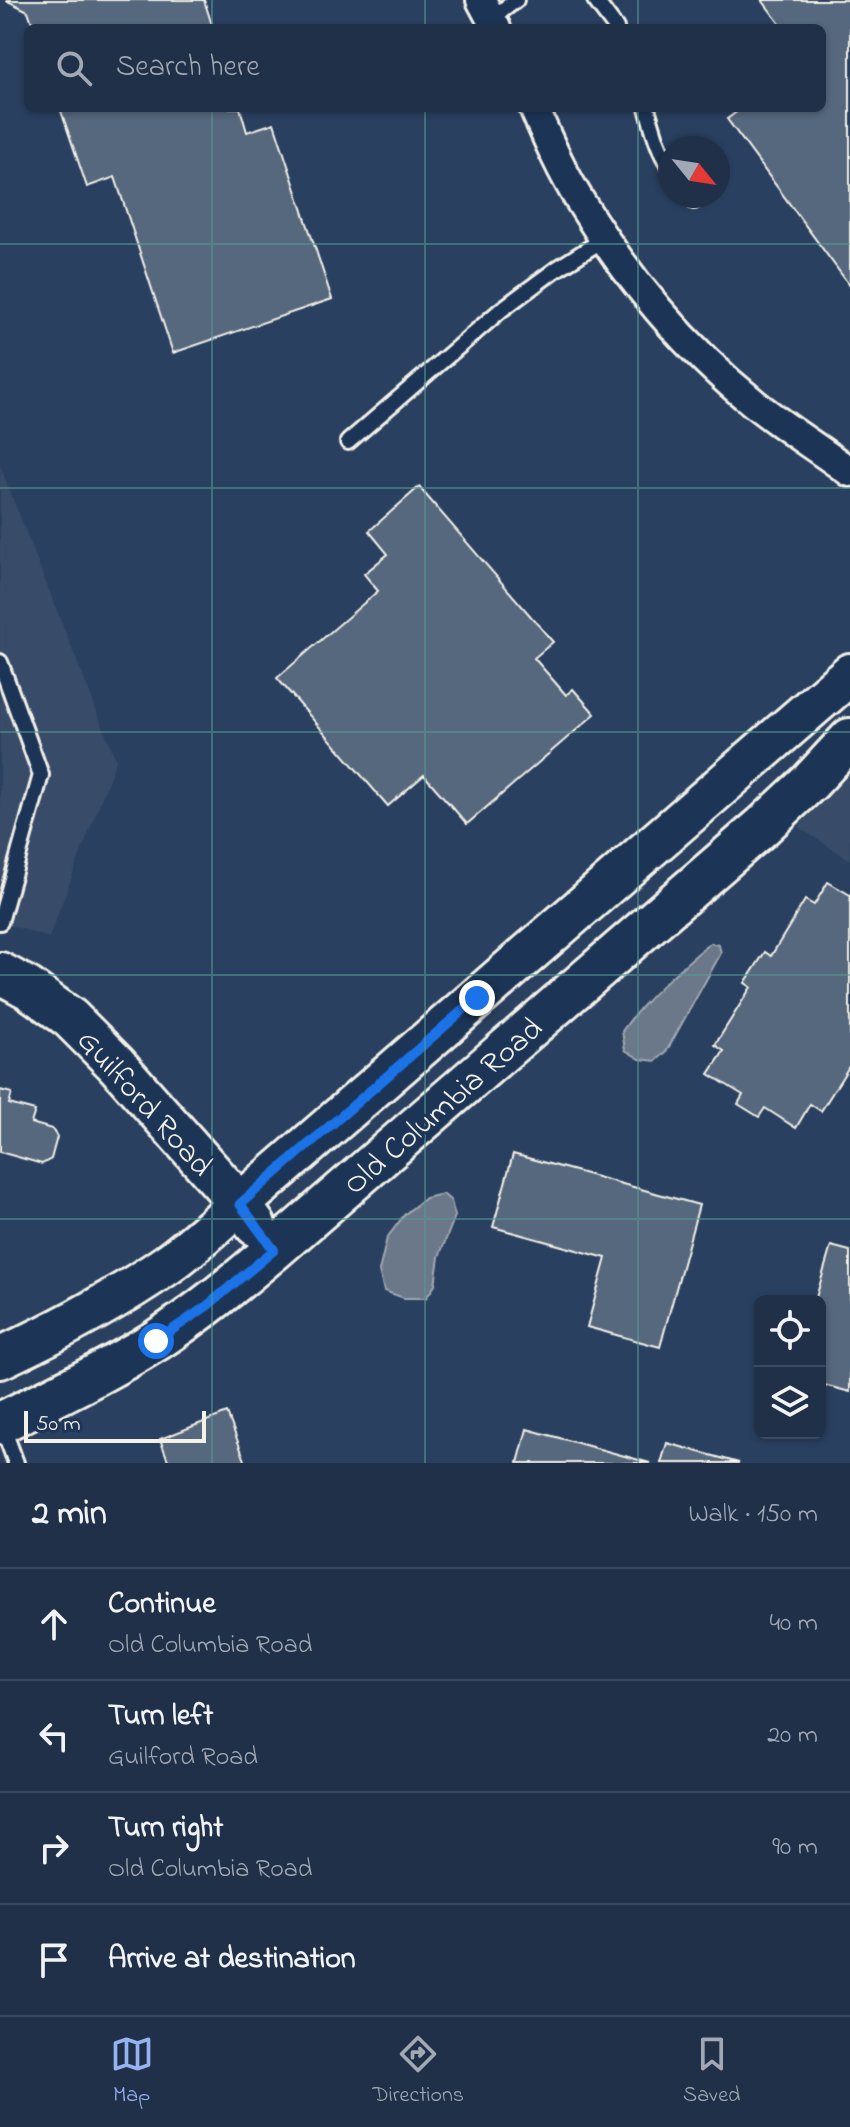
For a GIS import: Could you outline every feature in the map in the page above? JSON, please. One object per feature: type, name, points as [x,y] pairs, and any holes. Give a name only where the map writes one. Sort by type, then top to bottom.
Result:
[{"type":"street","points":[[536,112],[573,188],[604,239],[650,301],[700,354],[755,404],[850,472]]},
{"type":"street","name":"Old Columbia Road","points":[[0,1358],[59,1331],[170,1262],[850,674]]},
{"type":"street","name":"Old Columbia Road","points":[[0,1422],[85,1381],[156,1341],[207,1306],[763,826],[850,739]]},
{"type":"street","name":"Guilford Road","points":[[0,973],[28,988],[70,1018],[116,1064],[240,1204],[274,1250]]},
{"type":"lane","points":[[489,16],[516,0]]},
{"type":"lane","points":[[595,0],[613,24]]},
{"type":"lane","points":[[648,112],[658,140]]},
{"type":"lane","points":[[348,442],[501,310],[604,239]]},
{"type":"lane","points":[[0,662],[41,775],[0,922]]},
{"type":"lane","points":[[0,1422],[16,1463]]},
{"type":"shaded area","points":[[0,466],[116,760],[49,938],[0,922]]},
{"type":"shaded area","points":[[850,770],[850,860],[798,827]]},
{"type":"shaded area","points":[[710,943],[719,945],[721,953],[666,1052],[656,1061],[640,1059],[625,1050],[622,1031],[631,1019],[663,984]]},
{"type":"shaded area","points":[[443,1194],[451,1201],[455,1216],[439,1257],[435,1285],[426,1298],[404,1298],[384,1291],[379,1271],[387,1238],[405,1214],[425,1198]]},
{"type":"building","points":[[6,0],[204,0],[212,24],[33,24],[28,11]]},
{"type":"building","points":[[762,0],[850,0],[850,286],[727,119],[737,112],[826,112],[826,24],[780,24]]},
{"type":"building","points":[[61,112],[241,112],[247,132],[274,123],[332,299],[173,353],[115,177],[87,187]]},
{"type":"building","points":[[419,487],[553,642],[534,658],[566,695],[573,689],[595,714],[467,824],[424,775],[388,806],[277,678],[378,591],[364,574],[388,554],[369,531]]},
{"type":"building","points":[[828,882],[850,895],[850,1065],[821,1111],[810,1104],[796,1128],[765,1108],[759,1117],[738,1104],[743,1095],[709,1074],[724,1051],[715,1045],[751,987],[745,983],[765,952],[771,956],[805,900],[814,905]]},
{"type":"building","points":[[0,1090],[12,1093],[9,1104],[35,1111],[31,1123],[52,1129],[57,1137],[51,1159],[42,1164],[0,1152]]},
{"type":"building","points":[[513,1154],[699,1205],[660,1347],[587,1327],[606,1258],[493,1227]]},
{"type":"building","points":[[831,1246],[850,1251],[850,1392],[826,1386],[826,1295],[817,1295]]},
{"type":"building","points":[[227,1413],[246,1463],[169,1463],[160,1439]]},
{"type":"building","points":[[527,1429],[650,1463],[518,1463]]},
{"type":"building","points":[[667,1443],[739,1463],[661,1463]]},
{"type":"route","points":[[156,1341],[207,1306],[274,1250],[240,1204],[477,998]]}]
